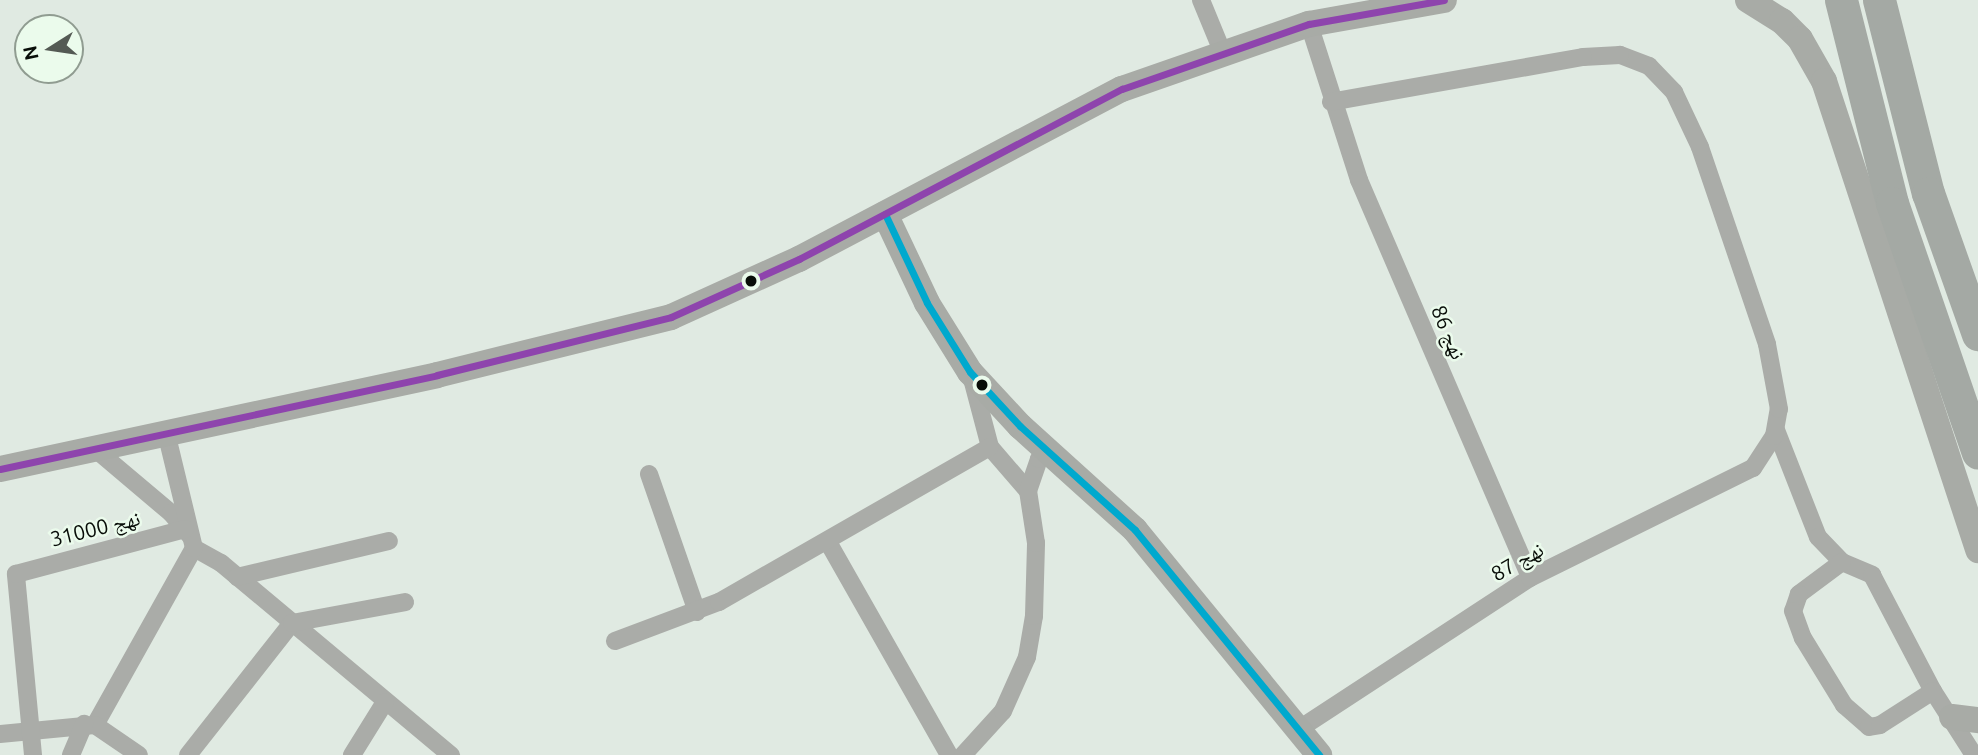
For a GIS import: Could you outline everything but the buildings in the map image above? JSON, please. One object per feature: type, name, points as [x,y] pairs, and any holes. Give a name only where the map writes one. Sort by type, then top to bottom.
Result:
[{"type":"highway","points":[[1841,0],[1892,203],[1978,453]]},
{"type":"highway","points":[[1879,0],[1928,193],[1978,334]]},
{"type":"main road","points":[[0,469],[437,375],[662,320],[715,300],[1122,89],[1222,51],[1309,24],[1444,0]]},
{"type":"main road","points":[[1748,0],[1782,21],[1800,38],[1824,81],[1978,550]]},
{"type":"main road","points":[[885,214],[927,303],[970,372],[1048,450],[1135,530],[1296,731],[1319,755]]},
{"type":"street","points":[[1201,0],[1222,51]]},
{"type":"street","name":"نهج 86","points":[[1309,24],[1331,102],[1359,180],[1530,579]]},
{"type":"street","points":[[1331,102],[1583,57],[1620,55],[1649,66],[1674,92],[1700,147],[1773,369],[1779,392],[1776,430],[1818,537],[1842,562],[1872,575],[1933,691],[1965,718],[1974,755]]},
{"type":"street","points":[[970,372],[990,447],[1028,491]]},
{"type":"street","name":"نهج 87","points":[[1296,731],[1530,579],[1741,476],[1769,449],[1776,430]]},
{"type":"street","points":[[71,755],[191,539],[166,432]]},
{"type":"street","points":[[615,640],[696,612],[828,542],[990,447]]},
{"type":"street","points":[[94,448],[191,539],[451,755]]},
{"type":"street","points":[[963,755],[1003,711],[1027,657],[1034,616],[1035,554],[1028,491],[1039,458],[1048,450]]},
{"type":"street","points":[[649,474],[696,612]]},
{"type":"street","name":"نهج 31000","points":[[30,730],[16,574],[191,539]]},
{"type":"street","points":[[237,577],[389,541]]},
{"type":"street","points":[[828,542],[949,755]]},
{"type":"street","points":[[1842,562],[1799,594],[1793,611],[1803,638],[1844,705],[1869,727],[1881,724],[1933,691]]},
{"type":"street","points":[[188,755],[292,623],[405,601]]},
{"type":"street","points":[[352,755],[385,702]]},
{"type":"street","points":[[0,734],[90,725],[139,755]]},
{"type":"street","points":[[30,730],[33,755]]},
{"type":"transit line","points":[[0,469],[437,375],[671,317],[799,259],[1122,89],[1309,24],[1444,0]]},
{"type":"transit line","points":[[885,214],[927,303],[970,372],[1020,426],[1135,530],[1319,755]]}]
